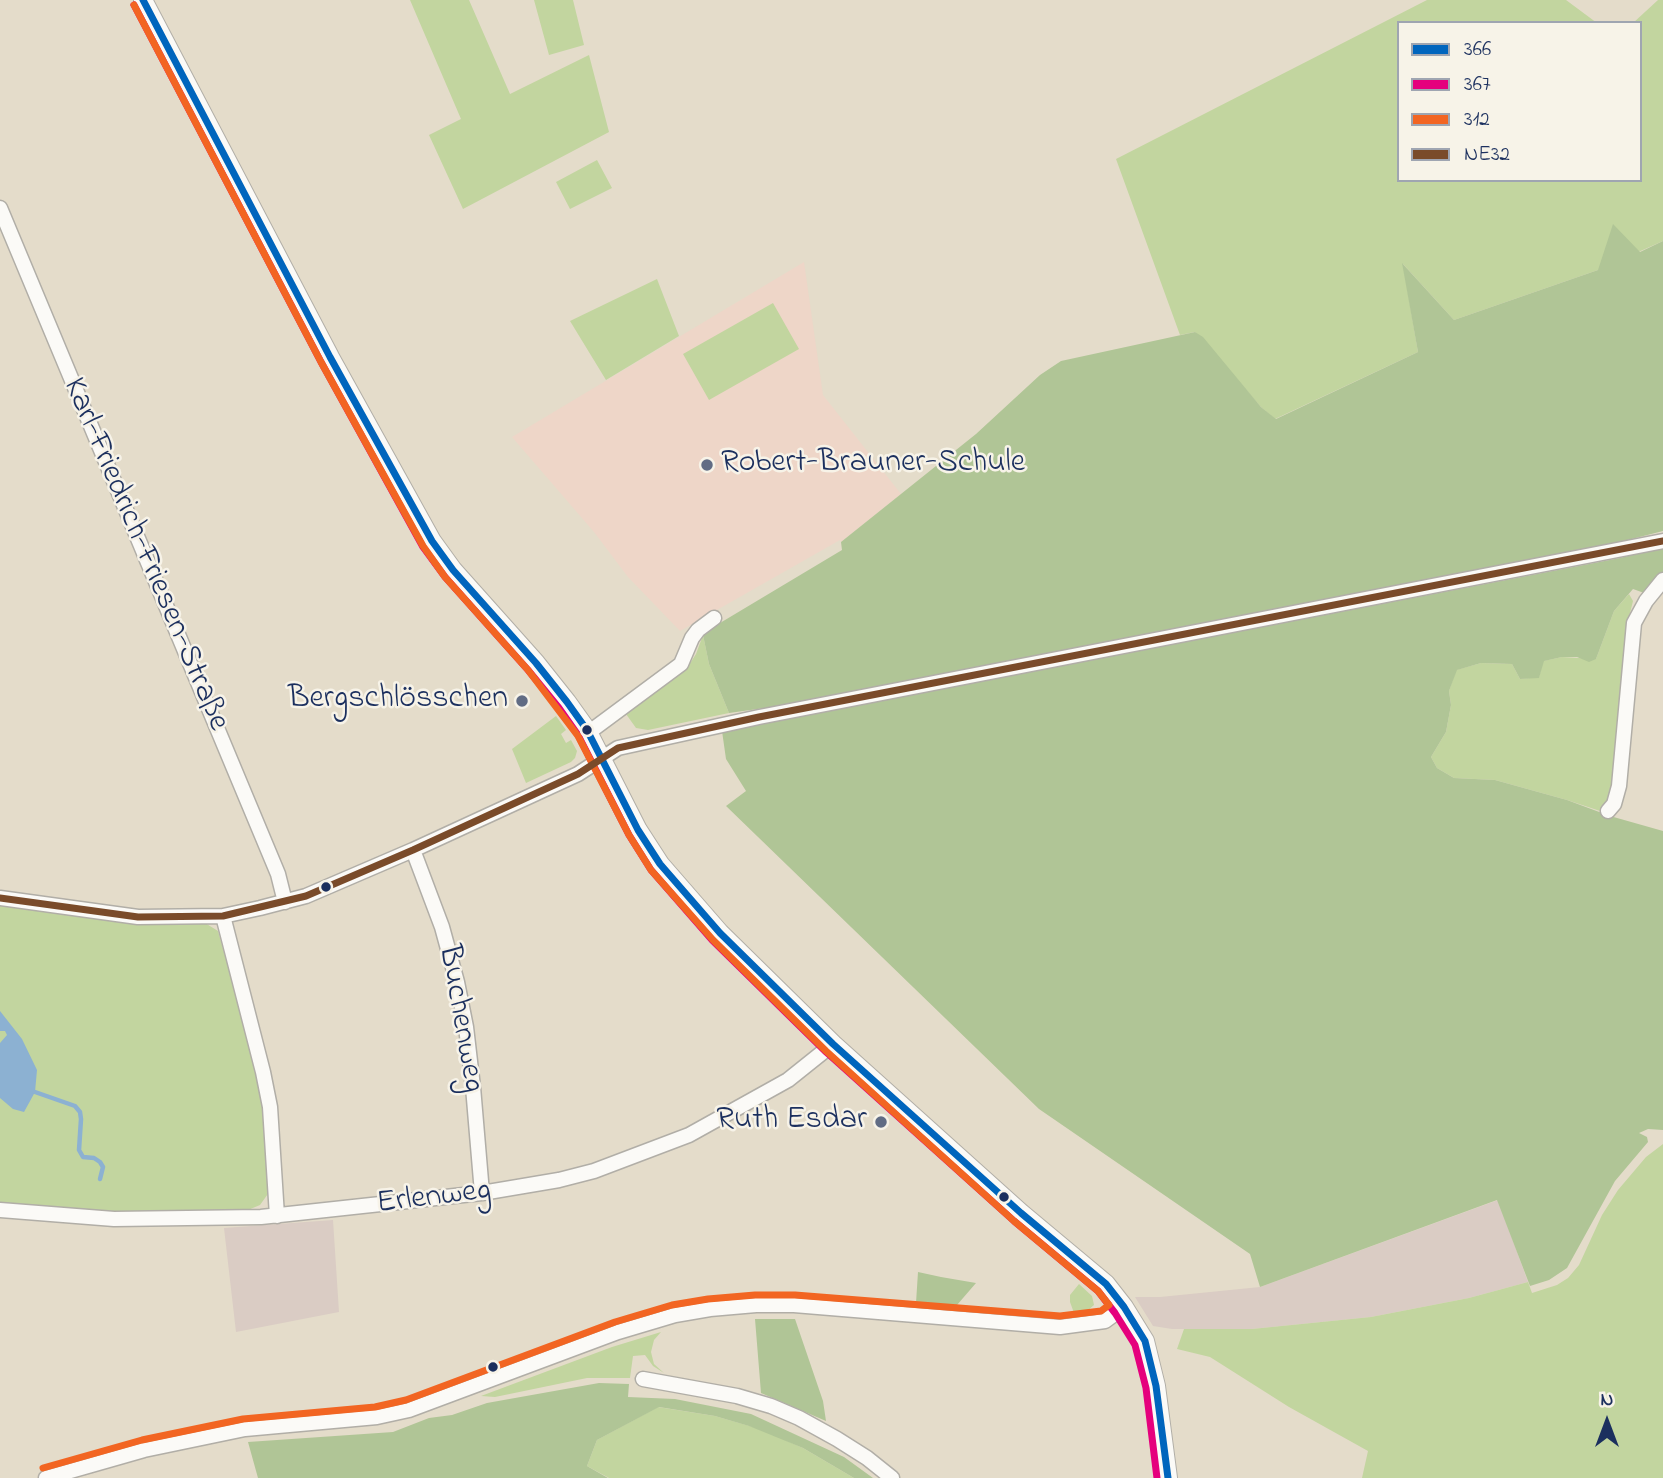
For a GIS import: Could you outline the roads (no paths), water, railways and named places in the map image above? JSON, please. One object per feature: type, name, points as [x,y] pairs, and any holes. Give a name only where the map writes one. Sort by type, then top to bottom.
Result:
[{"type":"street","points":[[143,0],[330,357],[432,541],[453,570],[536,663],[589,733],[638,830],[660,864],[720,933],[833,1044],[1021,1213],[1106,1284],[1145,1341],[1156,1386],[1168,1478]]},
{"type":"street","name":"Karl-Friedrich-Friesen-Straße","points":[[0,208],[272,861],[285,902]]},
{"type":"street","points":[[0,898],[138,917],[223,916],[285,902],[327,888],[578,774],[618,748],[739,721],[1663,541]]},
{"type":"street","points":[[1608,811],[1614,804],[1619,786],[1634,623],[1646,601],[1663,580]]},
{"type":"street","points":[[589,733],[681,664],[698,630],[714,618]]},
{"type":"street","name":"Buchenweg","points":[[413,850],[442,927],[457,982],[471,1066],[482,1193]]},
{"type":"street","points":[[223,916],[267,1096],[277,1216]]},
{"type":"street","name":"Erlenweg","points":[[0,1210],[114,1219],[277,1216],[482,1193],[559,1180],[594,1171],[689,1135],[789,1080],[833,1044]]},
{"type":"street","points":[[46,1478],[144,1450],[244,1429],[377,1418],[409,1410],[642,1324],[710,1309],[794,1305],[1060,1327],[1105,1321],[1124,1307]]},
{"type":"street","points":[[643,1379],[737,1396],[771,1406],[837,1438],[892,1478]]},
{"type":"water","points":[[0,1011],[22,1039],[37,1070],[35,1092],[24,1112],[13,1109],[0,1098],[0,1043],[7,1035],[5,1031],[0,1031]]},
{"type":"waterway","points":[[35,1092],[75,1106],[80,1112],[79,1150],[83,1157],[94,1158],[100,1162],[103,1167],[100,1179]]},
{"type":"place","name":"Robert-Brauner-Schule","points":[[707,465]]},
{"type":"place","name":"Bergschlösschen","points":[[522,701]]},
{"type":"place","name":"Ruth Esdar","points":[[881,1122]]}]
